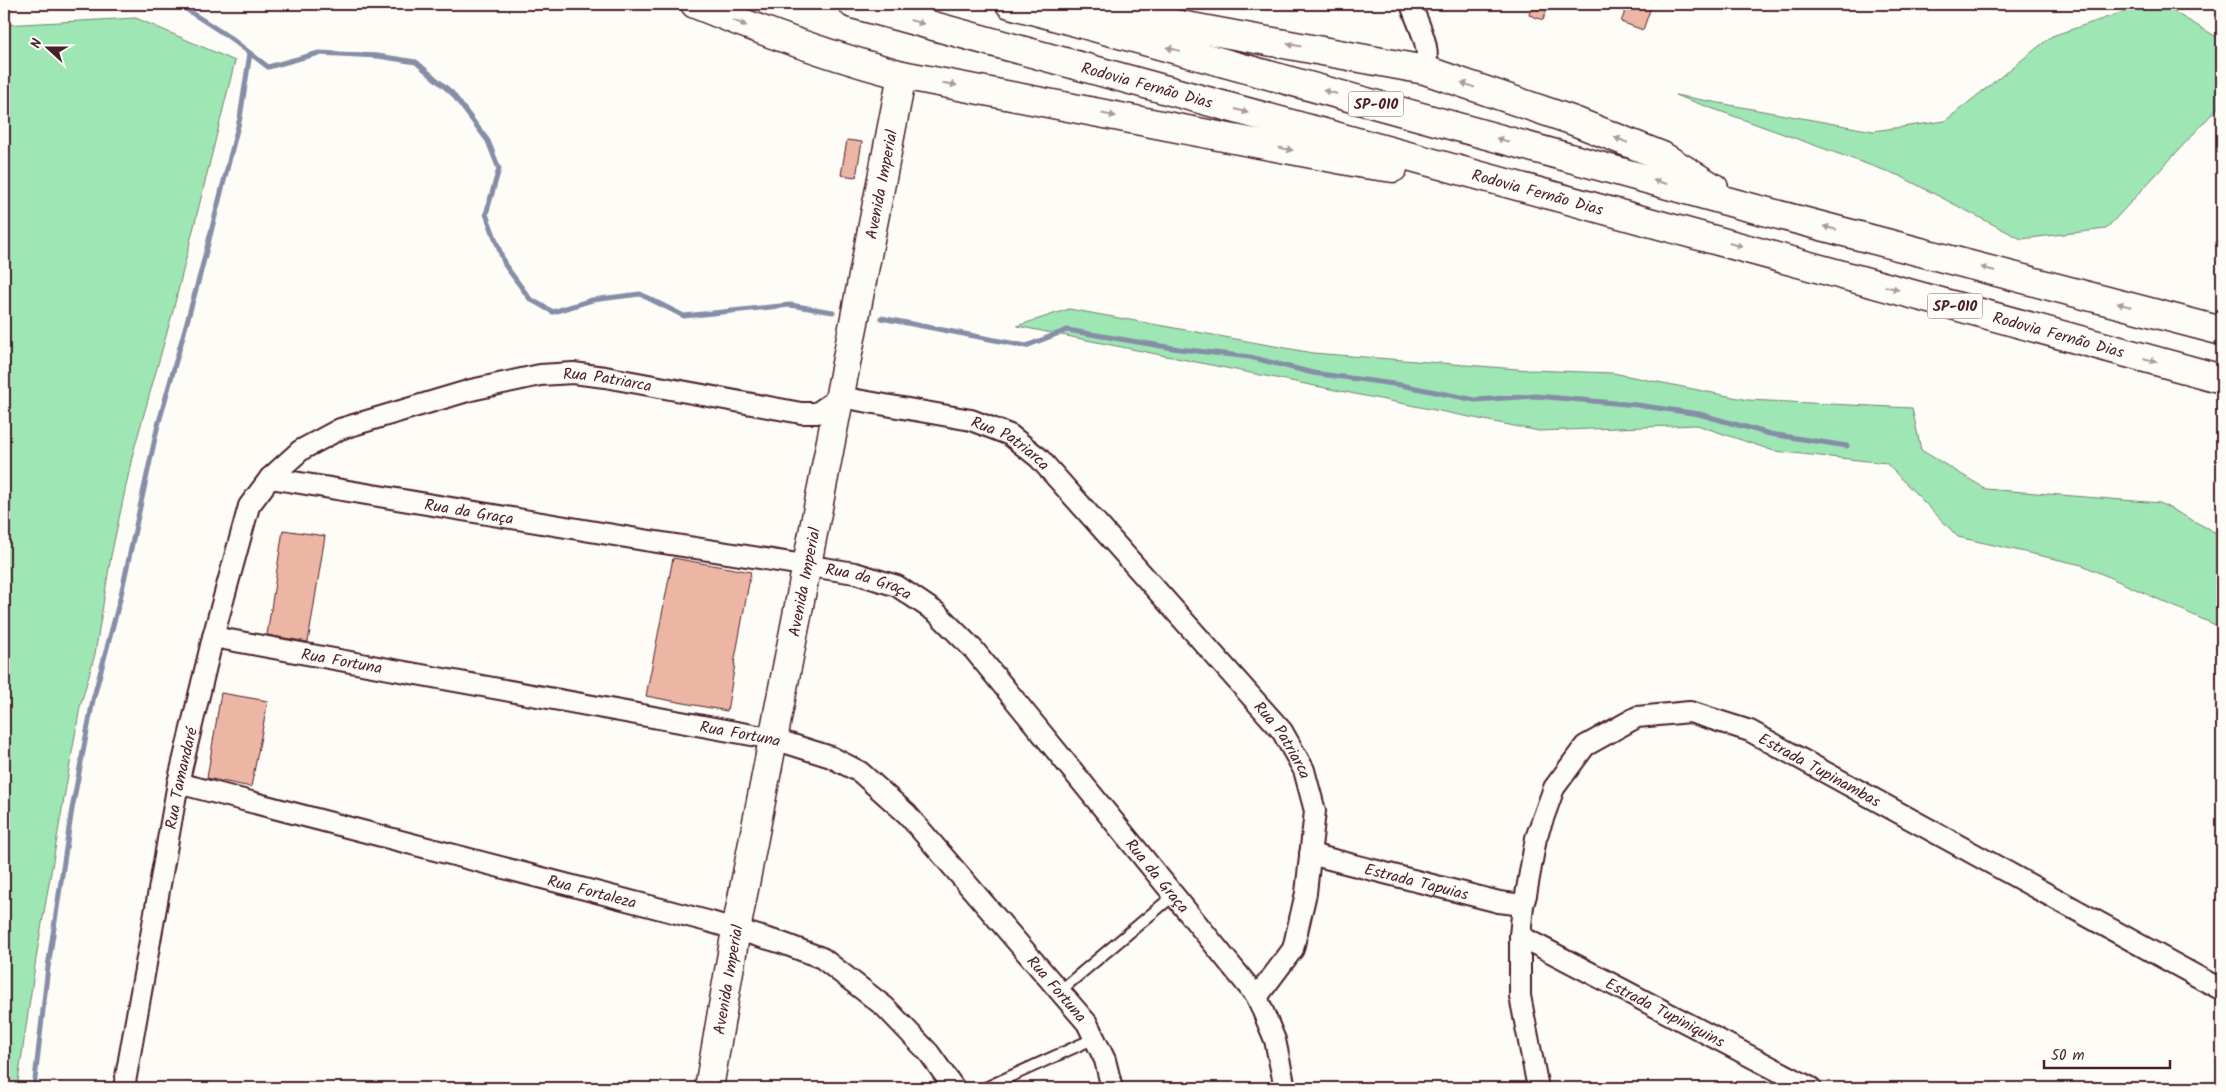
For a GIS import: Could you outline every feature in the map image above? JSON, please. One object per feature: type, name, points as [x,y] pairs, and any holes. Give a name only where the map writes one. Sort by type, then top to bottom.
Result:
[{"type":"main road","points":[[695,4],[752,28],[837,58],[902,75],[1364,164],[1489,179]]},
{"type":"main road","name":"Rodovia Fernão Dias","points":[[853,4],[2222,379]]},
{"type":"main road","name":"SP-010","points":[[1010,4],[1741,204],[2222,331]]},
{"type":"main road","points":[[1066,4],[1425,70],[1574,121],[1662,156],[1741,204]]},
{"type":"main road","name":"Avenida Imperial","points":[[709,1088],[736,930],[902,75]]},
{"type":"street","points":[[1411,4],[1425,39],[1428,60],[1425,70]]},
{"type":"street","name":"Rua Patriarca","points":[[270,478],[301,450],[340,429],[471,390],[540,375],[573,373],[605,377],[801,413],[817,413],[840,397],[971,420],[1010,435],[1039,458],[1282,731],[1304,770],[1315,811],[1306,893],[1293,949],[1257,997]]},
{"type":"street","name":"Rua da Graça","points":[[270,478],[855,573],[897,586],[938,613],[974,650],[1257,997]]},
{"type":"street","name":"Rua Tamandaré","points":[[124,1088],[178,783],[213,637],[249,506],[270,478]]},
{"type":"street","name":"Rua Fortuna","points":[[213,637],[774,739],[831,757],[860,772],[906,814],[1061,990],[1087,1023],[1095,1038],[1105,1060],[1112,1088]]},
{"type":"street","name":"Estrada Tupinambas","points":[[1520,936],[1523,904],[1536,838],[1554,788],[1584,746],[1637,718],[1690,712],[1750,731],[2222,990]]},
{"type":"street","name":"Rua Fortaleza","points":[[178,783],[533,874],[736,930],[822,958],[885,1007],[930,1053],[954,1088]]},
{"type":"street","name":"Estrada Tapuias","points":[[1310,854],[1499,902],[1523,904]]},
{"type":"street","points":[[1520,936],[1520,996],[1538,1088]]},
{"type":"street","name":"Estrada Tupiniquins","points":[[1520,936],[1811,1088]]},
{"type":"street","points":[[1257,997],[1275,1040],[1285,1088]]},
{"type":"lane","points":[[1061,990],[1174,895]]},
{"type":"lane","points":[[985,1088],[1095,1038]]},
{"type":"green space","points":[[2147,4],[2160,4],[2222,40],[2222,100],[2221,104],[2106,229],[2021,239],[1900,176],[1675,95],[1873,131],[1945,121],[2052,36]]},
{"type":"green space","points":[[136,18],[235,61],[173,311],[133,453],[111,556],[95,654],[80,707],[37,952],[17,1088],[4,1088],[4,25]]},
{"type":"green space","points":[[1069,309],[1313,353],[1530,370],[1613,373],[1748,400],[1912,408],[1921,450],[1986,489],[2160,503],[2222,536],[2222,628],[2082,565],[1958,537],[1886,463],[1774,451],[1697,425],[1539,431],[1017,326]]},
{"type":"building","points":[[1533,4],[1549,4],[1543,20],[1529,15]]},
{"type":"building","points":[[1628,4],[1652,4],[1643,30],[1621,22]]},
{"type":"building","points":[[847,140],[862,142],[856,177],[841,175]]},
{"type":"building","points":[[283,530],[325,536],[308,642],[267,635]]},
{"type":"building","points":[[673,558],[751,572],[727,711],[646,696]]},
{"type":"building","points":[[221,693],[268,701],[251,787],[207,778]]},
{"type":"waterway","points":[[178,4],[229,37],[268,67],[319,53],[378,56],[416,62],[452,93],[488,141],[499,169],[486,214],[505,265],[530,299],[553,312],[592,300],[640,294],[684,316],[790,305],[833,312]]},
{"type":"waterway","points":[[34,1088],[48,967],[72,809],[93,700],[120,599],[157,429],[200,275],[240,118],[250,53]]},
{"type":"waterway","points":[[881,318],[1026,346],[1067,330],[1179,349],[1250,357],[1313,373],[1401,385],[1475,400],[1536,396],[1637,405],[1699,414],[1770,434],[1847,446]]}]
